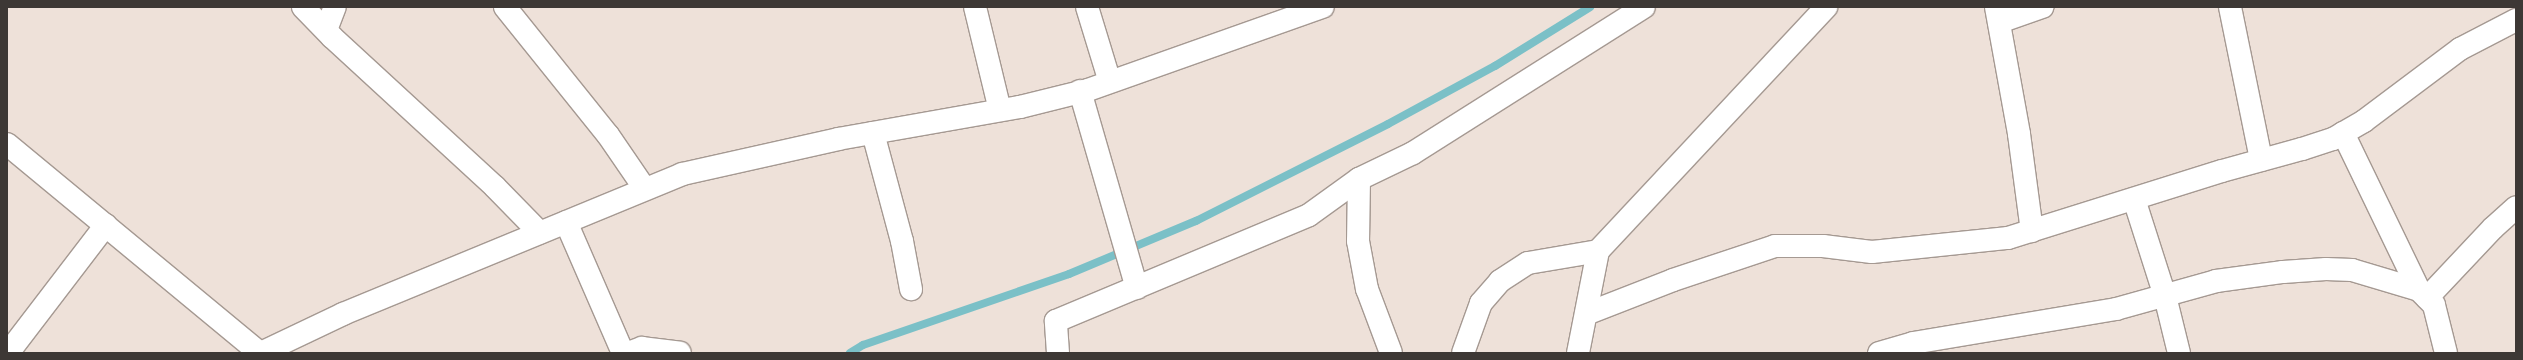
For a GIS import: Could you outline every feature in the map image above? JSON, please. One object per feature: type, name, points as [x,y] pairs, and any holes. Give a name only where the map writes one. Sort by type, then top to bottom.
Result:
[{"type":"street","points":[[303,7],[489,182],[540,233]]},
{"type":"street","points":[[326,30],[335,7]]},
{"type":"street","points":[[505,7],[608,136],[645,189]]},
{"type":"street","points":[[975,7],[1000,110]]},
{"type":"street","points":[[1088,7],[1110,82]]},
{"type":"street","points":[[7,144],[260,353],[343,314],[682,174],[873,133],[1000,110],[1080,92],[1323,7]]},
{"type":"street","points":[[1058,353],[1056,321],[1134,278],[1309,215],[1360,179],[1413,153],[1644,7]]},
{"type":"street","points":[[2032,231],[2019,134],[1998,15],[2042,7]]},
{"type":"street","points":[[2230,7],[2261,160]]},
{"type":"street","points":[[1578,353],[1598,251],[1819,9]]},
{"type":"street","points":[[1586,314],[1673,280],[1775,246],[1823,246],[1872,252],[2008,238],[2261,160],[2302,149],[2343,133],[2364,121],[2460,49],[2516,20]]},
{"type":"street","points":[[1080,92],[1134,278]]},
{"type":"street","points":[[873,133],[902,241],[911,289]]},
{"type":"street","points":[[2343,133],[2423,294],[2434,305],[2446,353]]},
{"type":"street","points":[[1360,179],[1358,241],[1367,289],[1391,353]]},
{"type":"street","points":[[2134,199],[2164,296],[2179,353]]},
{"type":"street","points":[[2423,294],[2516,207]]},
{"type":"street","points":[[566,222],[623,353]]},
{"type":"street","points":[[8,353],[106,225]]},
{"type":"street","points":[[1463,353],[1481,303],[1500,281],[1528,263],[1598,251]]},
{"type":"street","points":[[1879,353],[1913,343],[2116,309],[2216,281],[2282,272],[2352,270],[2423,294]]},
{"type":"street","points":[[628,353],[642,348],[680,353]]},
{"type":"waterway","points":[[850,353],[863,345],[1069,274],[1196,221],[1388,124],[1495,66],[1590,7]]}]
